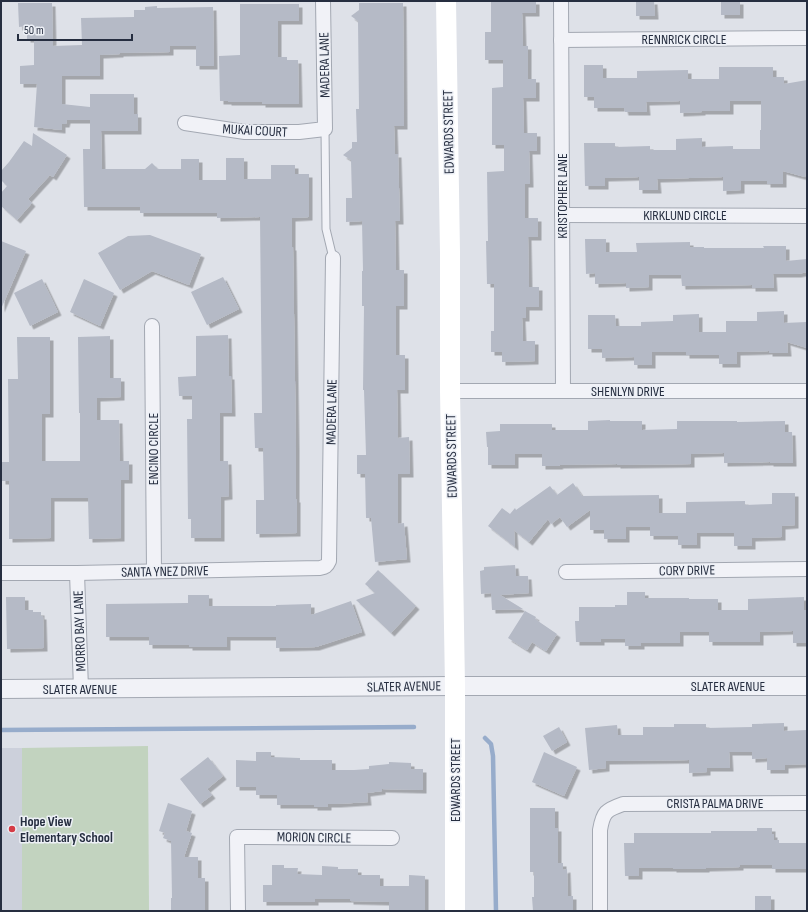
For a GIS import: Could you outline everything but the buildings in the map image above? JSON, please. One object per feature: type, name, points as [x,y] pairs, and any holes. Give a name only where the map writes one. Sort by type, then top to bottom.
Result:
[{"type":"main road","name":"EDWARDS STREET","points":[[446,1],[455,686],[455,911]]},
{"type":"street","name":"MADERA LANE","points":[[322,1],[325,129]]},
{"type":"street","name":"KRISTOPHER LANE","points":[[560,1],[563,390]]},
{"type":"street","name":"RENNRICK CIRCLE","points":[[561,40],[807,38]]},
{"type":"street","name":"MUKAI COURT","points":[[185,123],[245,132],[299,132],[325,129]]},
{"type":"street","name":"KIRKLUND CIRCLE","points":[[562,215],[807,216]]},
{"type":"street","name":"MADERA LANE","points":[[328,565],[333,258]]},
{"type":"street","name":"ENCINO CIRCLE","points":[[152,326],[154,571]]},
{"type":"street","name":"SHENLYN DRIVE","points":[[450,391],[807,391]]},
{"type":"street","name":"SANTA YNEZ DRIVE","points":[[1,573],[320,568],[328,565]]},
{"type":"street","name":"CORY DRIVE","points":[[566,572],[807,569]]},
{"type":"street","name":"MORRO BAY LANE","points":[[77,573],[81,689]]},
{"type":"street","name":"SLATER AVENUE","points":[[1,689],[455,686],[807,686]]},
{"type":"street","name":"CRISTA PALMA DRIVE","points":[[600,911],[600,830],[602,817],[611,808],[623,804],[807,803]]},
{"type":"street","name":"MORION CIRCLE","points":[[238,911],[237,837],[392,838]]},
{"type":"lane","points":[[325,129],[326,229],[333,258]]},
{"type":"shaded area","name":"Hope View Elementary School","points":[[1,748],[22,748],[22,911],[1,911]]},
{"type":"green space","points":[[148,746],[149,911],[22,911],[22,748]]},
{"type":"waterway","points":[[1,730],[414,727]]},
{"type":"waterway","points":[[485,738],[491,744],[493,756],[496,911]]},
{"type":"place","name":"Hope View Elementary School","points":[[12,829]]}]
